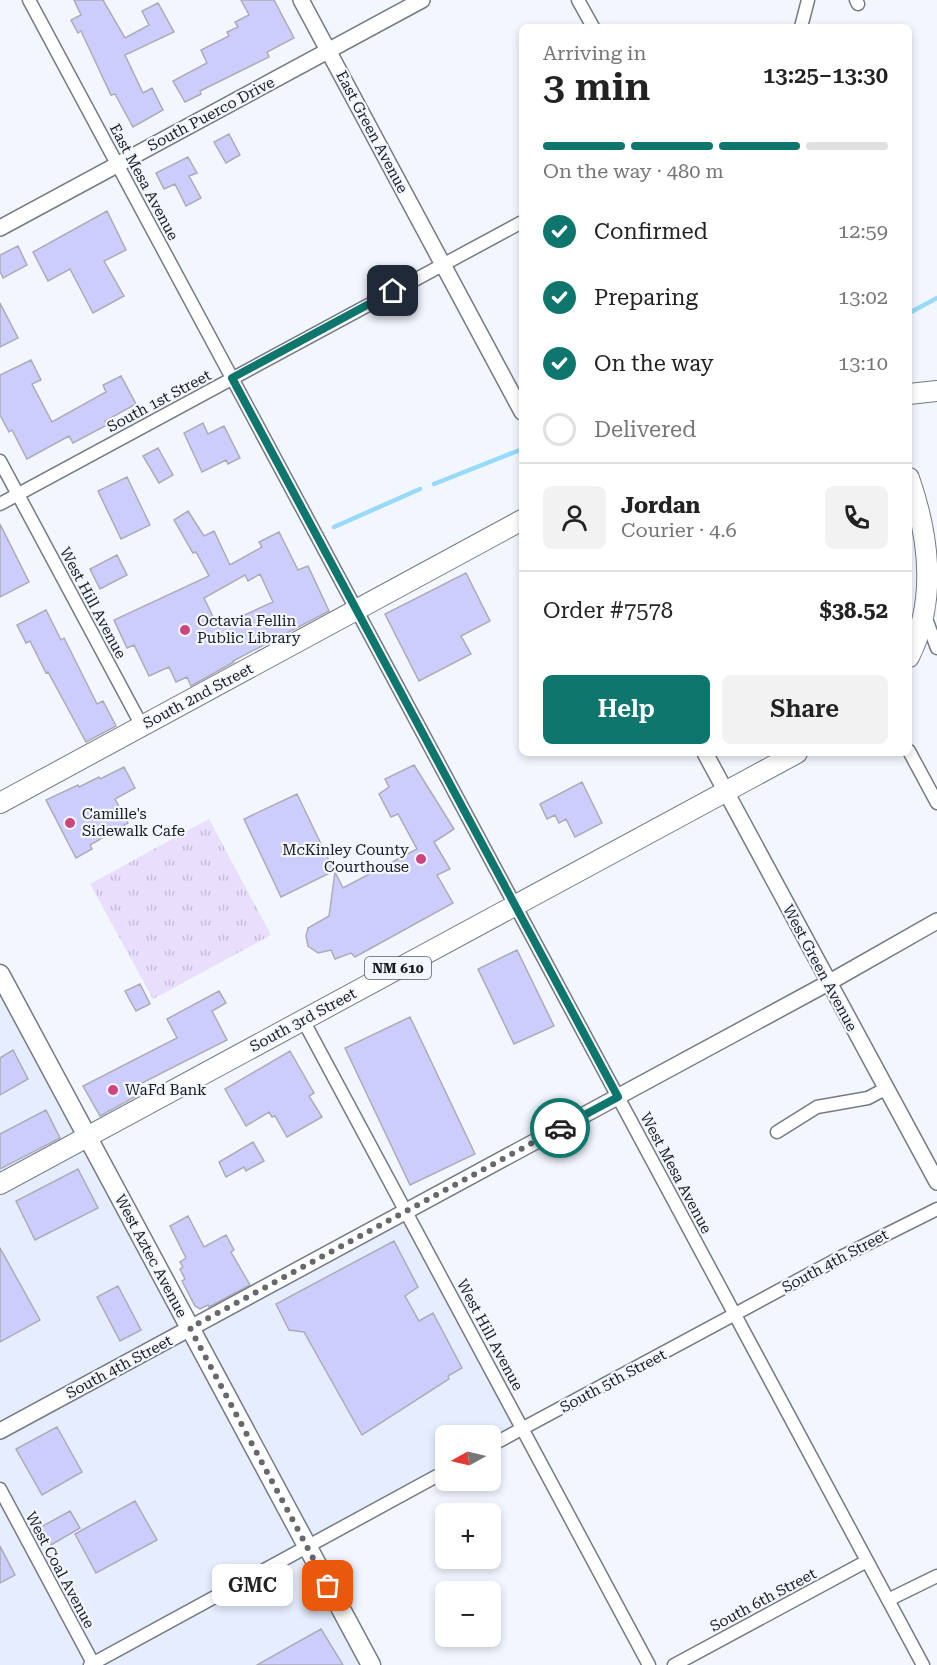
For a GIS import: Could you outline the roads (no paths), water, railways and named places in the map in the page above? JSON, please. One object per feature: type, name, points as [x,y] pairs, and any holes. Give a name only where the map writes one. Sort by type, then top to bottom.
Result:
[{"type":"main road","points":[[912,394],[937,391]]},
{"type":"main road","points":[[912,487],[926,541],[928,584],[925,614],[912,649]]},
{"type":"main road","name":"South 2nd Street","points":[[0,802],[519,522]]},
{"type":"main road","name":"South 3rd Street","points":[[0,1184],[792,756]]},
{"type":"main road","name":"West Aztec Avenue","points":[[0,974],[371,1665]]},
{"type":"street","name":"East Mesa Avenue","points":[[29,0],[232,378]]},
{"type":"street","name":"East Green Avenue","points":[[301,0],[443,264]]},
{"type":"street","name":"South Puerco Drive","points":[[0,228],[422,0]]},
{"type":"street","points":[[578,0],[591,24]]},
{"type":"street","points":[[802,24],[808,0]]},
{"type":"street","name":"South 1st Street","points":[[0,504],[519,224]]},
{"type":"street","points":[[443,264],[519,406]]},
{"type":"street","name":"West Mesa Avenue","points":[[232,378],[923,1665]]},
{"type":"street","name":"West Hill Avenue","points":[[0,461],[142,726]]},
{"type":"street","points":[[925,614],[937,648]]},
{"type":"street","name":"West Green Avenue","points":[[707,756],[937,1182]]},
{"type":"street","points":[[912,756],[937,803]]},
{"type":"street","points":[[618,1097],[937,921]]},
{"type":"street","name":"West Hill Avenue","points":[[303,1020],[650,1665]]},
{"type":"street","points":[[777,1132],[817,1107],[868,1098],[885,1089]]},
{"type":"street","name":"South 4th Street","points":[[0,1431],[618,1097]]},
{"type":"street","name":"South 4th Street","points":[[735,1315],[841,1257],[937,1209]]},
{"type":"street","name":"South 5th Street","points":[[501,1440],[735,1315]]},
{"type":"street","points":[[92,1664],[435,1477]]},
{"type":"street","name":"West Coal Avenue","points":[[0,1489],[92,1664]]},
{"type":"street","name":"South 6th Street","points":[[674,1665],[867,1561]]},
{"type":"street","points":[[888,1600],[937,1576]]},
{"type":"waterway","points":[[912,311],[937,298]]},
{"type":"waterway","points":[[434,484],[519,450]]},
{"type":"waterway","points":[[334,527],[420,489]]},
{"type":"place","name":"Octavia Fellin Public Library","points":[[185,630]]},
{"type":"place","name":"Camille's Sidewalk Cafe","points":[[70,823]]},
{"type":"place","name":"McKinley County Courthouse","points":[[421,859]]},
{"type":"place","name":"WaFd Bank","points":[[113,1090]]},
{"type":"place","name":"GMC","points":[[328,1586]]}]
